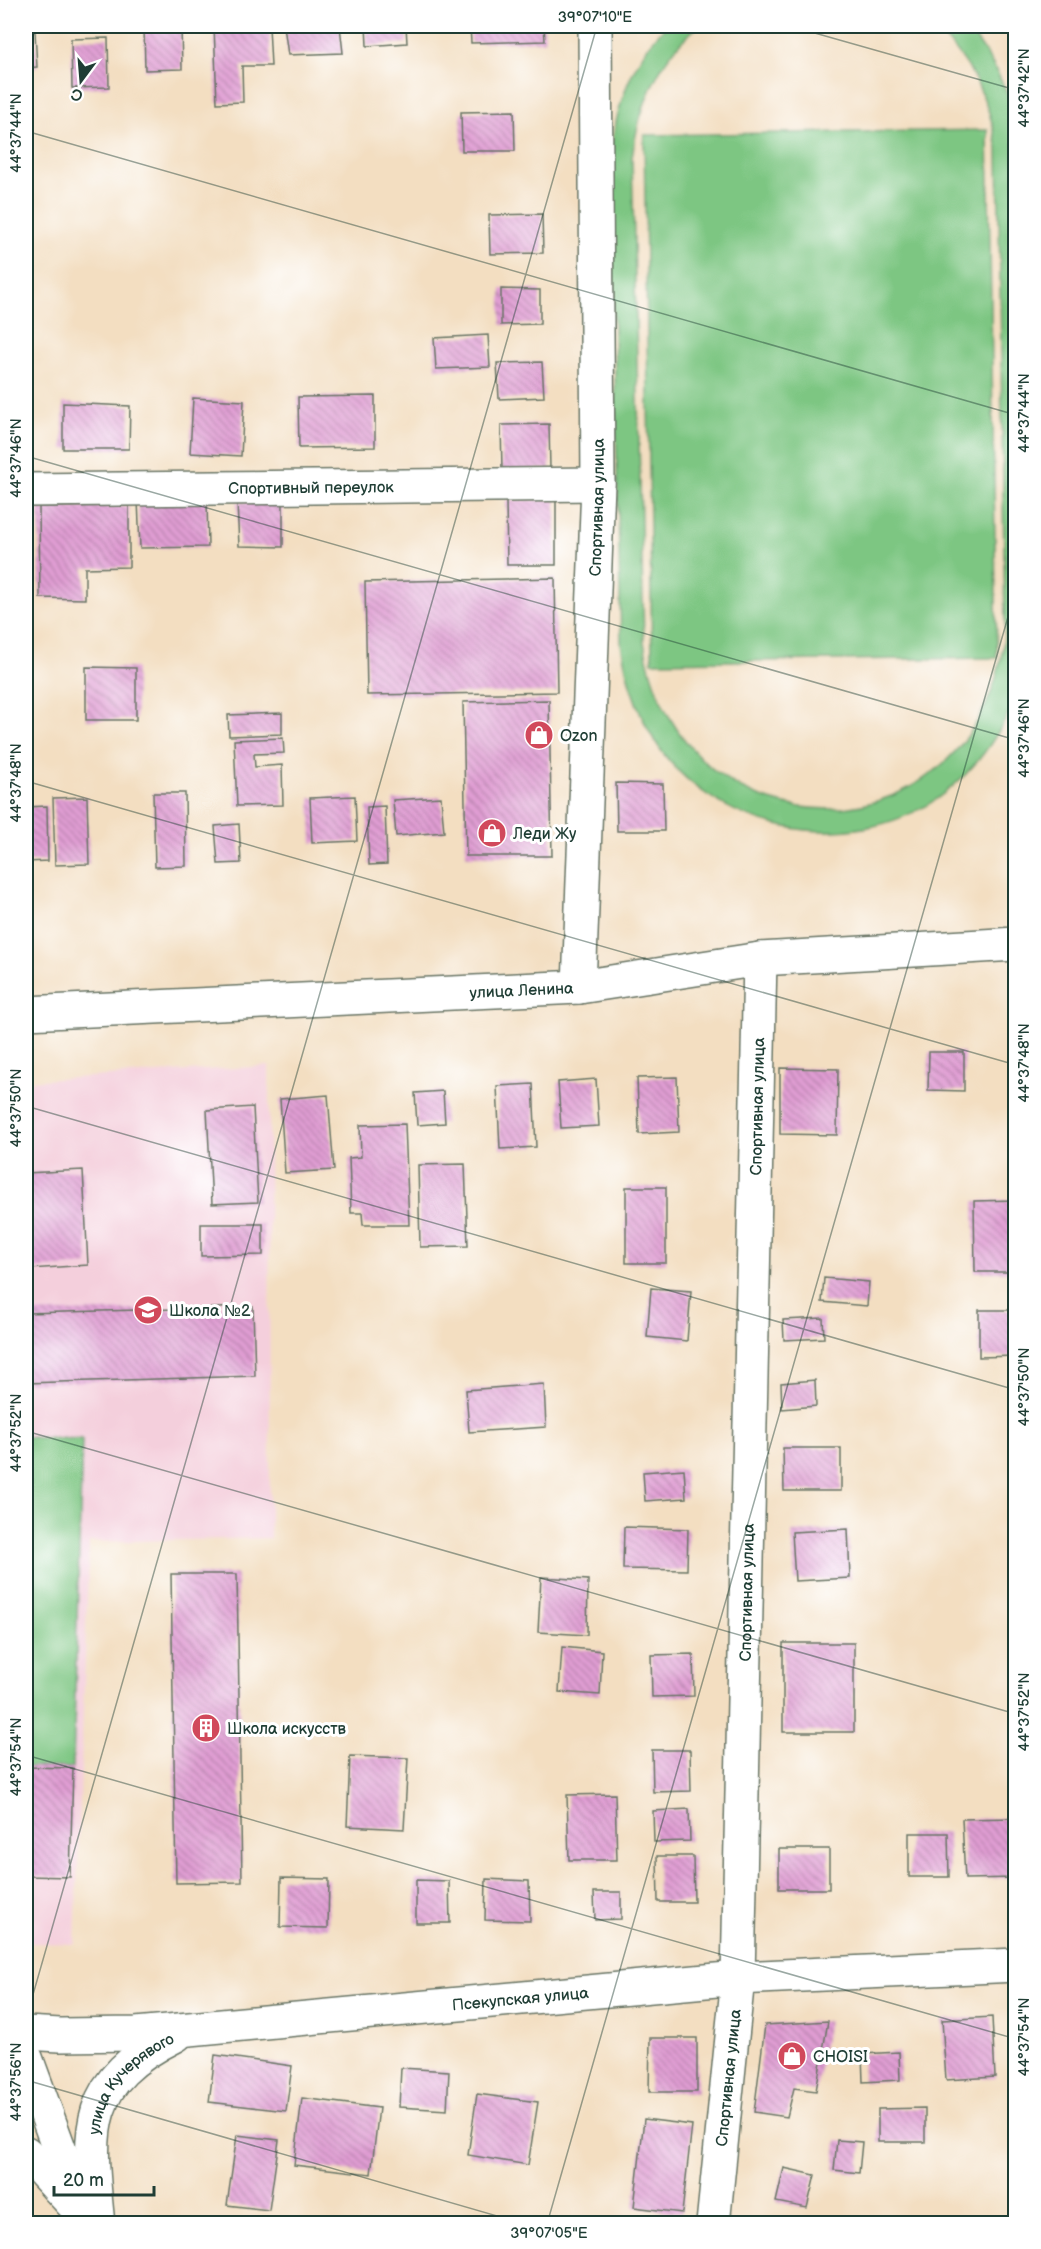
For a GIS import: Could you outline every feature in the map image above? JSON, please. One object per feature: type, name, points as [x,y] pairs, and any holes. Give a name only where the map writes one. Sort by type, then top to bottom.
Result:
[{"type":"street","name":"Спортивная улица","points":[[579,987],[598,484],[595,26]]},
{"type":"street","name":"Спортивный переулок","points":[[26,490],[598,484]]},
{"type":"street","name":"улица Ленина","points":[[26,1013],[579,987],[759,959],[1016,944]]},
{"type":"street","name":"Спортивная улица","points":[[713,2223],[738,1978],[759,959]]},
{"type":"street","name":"Псекупская улица","points":[[26,2033],[99,2036],[738,1978],[1016,1965]]},
{"type":"street","name":"улица Кучерявого","points":[[89,2220],[92,2142],[104,2095],[114,2079],[137,2057],[190,2029]]},
{"type":"street","points":[[26,2058],[89,2220]]},
{"type":"street","points":[[26,2152],[89,2220]]},
{"type":"shaded area","name":"Школа №2","points":[[269,1066],[270,1538],[89,1542],[75,1944],[26,1943],[26,1081]]},
{"type":"green space","points":[[666,26],[699,26],[672,53],[652,85],[640,120],[632,158],[644,642],[669,717],[713,770],[770,800],[832,809],[893,795],[946,761],[986,705],[1005,628],[998,149],[989,114],[976,81],[957,52],[931,26],[965,26],[981,45],[994,66],[1014,111],[1015,699],[1001,728],[984,754],[951,788],[938,798],[902,817],[864,828],[823,831],[783,826],[744,815],[709,796],[678,770],[653,738],[632,692],[626,669],[621,644],[610,157],[616,121],[627,86],[643,54]]},
{"type":"green space","points":[[988,130],[997,658],[652,662],[644,135]]},
{"type":"green space","points":[[26,1437],[82,1439],[73,1768],[26,1767]]},
{"type":"building","points":[[144,26],[181,26],[182,69],[145,70]]},
{"type":"building","points":[[214,26],[269,26],[271,66],[242,66],[243,102],[217,103]]},
{"type":"building","points":[[284,26],[340,26],[343,53],[288,55]]},
{"type":"building","points":[[366,26],[406,26],[407,43],[367,46]]},
{"type":"building","points":[[470,26],[544,26],[545,41],[471,43]]},
{"type":"building","points":[[26,32],[35,32],[37,67],[26,68]]},
{"type":"building","points":[[108,38],[109,87],[72,88],[71,39]]},
{"type":"building","points":[[514,111],[515,151],[462,151],[461,112]]},
{"type":"building","points":[[542,214],[543,253],[490,254],[489,215]]},
{"type":"building","points":[[501,289],[540,290],[540,324],[501,325]]},
{"type":"building","points":[[488,335],[490,367],[436,369],[434,338]]},
{"type":"building","points":[[542,362],[544,397],[499,399],[497,363]]},
{"type":"building","points":[[375,396],[375,447],[299,448],[298,397]]},
{"type":"building","points":[[193,398],[244,401],[241,456],[190,453]]},
{"type":"building","points":[[63,403],[130,406],[129,449],[63,449]]},
{"type":"building","points":[[549,424],[550,469],[502,470],[501,425]]},
{"type":"building","points":[[138,500],[207,500],[208,547],[140,548]]},
{"type":"building","points":[[506,500],[556,500],[556,565],[507,565]]},
{"type":"building","points":[[237,502],[283,503],[283,547],[239,546]]},
{"type":"building","points":[[129,506],[129,567],[85,568],[85,599],[40,598],[39,507]]},
{"type":"building","points":[[555,578],[557,692],[367,695],[365,582]]},
{"type":"building","points":[[86,667],[136,668],[136,720],[86,720]]},
{"type":"building","points":[[549,700],[552,856],[466,856],[463,702]]},
{"type":"building","points":[[282,713],[282,734],[229,736],[228,715]]},
{"type":"building","points":[[283,738],[284,753],[254,754],[255,767],[282,765],[283,805],[237,806],[234,740]]},
{"type":"building","points":[[616,783],[663,784],[664,831],[617,831]]},
{"type":"building","points":[[153,793],[185,793],[186,866],[155,867]]},
{"type":"building","points":[[355,796],[357,841],[312,843],[310,798]]},
{"type":"building","points":[[87,797],[89,864],[55,865],[53,798]]},
{"type":"building","points":[[441,797],[444,832],[396,836],[393,800]]},
{"type":"building","points":[[47,806],[48,861],[26,862],[26,807]]},
{"type":"building","points":[[385,806],[387,864],[369,865],[367,807]]},
{"type":"building","points":[[239,824],[241,863],[218,864],[215,826]]},
{"type":"building","points":[[929,1052],[964,1052],[964,1091],[928,1090]]},
{"type":"building","points":[[780,1068],[838,1069],[837,1135],[780,1134]]},
{"type":"building","points":[[677,1077],[679,1132],[639,1134],[637,1078]]},
{"type":"building","points":[[596,1079],[599,1126],[561,1128],[558,1082]]},
{"type":"building","points":[[533,1084],[536,1147],[500,1149],[497,1086]]},
{"type":"building","points":[[443,1091],[445,1123],[417,1125],[415,1093]]},
{"type":"building","points":[[328,1095],[334,1170],[285,1173],[280,1099]]},
{"type":"building","points":[[253,1107],[258,1202],[212,1204],[207,1110]]},
{"type":"building","points":[[405,1124],[409,1225],[363,1225],[362,1213],[351,1213],[349,1158],[361,1157],[360,1125]]},
{"type":"building","points":[[465,1164],[468,1246],[420,1247],[418,1165]]},
{"type":"building","points":[[83,1170],[88,1265],[30,1269],[29,1242],[26,1242],[26,1173]]},
{"type":"building","points":[[626,1187],[666,1187],[666,1263],[626,1263]]},
{"type":"building","points":[[1016,1200],[1016,1272],[975,1272],[974,1201]]},
{"type":"building","points":[[201,1224],[263,1224],[263,1255],[201,1256]]},
{"type":"building","points":[[824,1278],[869,1282],[867,1306],[822,1302]]},
{"type":"building","points":[[651,1288],[691,1291],[687,1341],[647,1337]]},
{"type":"building","points":[[253,1307],[255,1376],[26,1383],[26,1313]]},
{"type":"building","points":[[979,1310],[1016,1310],[1016,1356],[979,1357]]},
{"type":"building","points":[[823,1318],[824,1338],[784,1340],[783,1320]]},
{"type":"building","points":[[815,1380],[816,1406],[782,1409],[781,1383]]},
{"type":"building","points":[[544,1384],[546,1427],[469,1432],[466,1390]]},
{"type":"building","points":[[783,1448],[841,1448],[841,1491],[784,1491]]},
{"type":"building","points":[[684,1469],[686,1498],[645,1501],[643,1472]]},
{"type":"building","points":[[624,1527],[688,1529],[687,1570],[623,1569]]},
{"type":"building","points":[[848,1529],[850,1578],[795,1581],[792,1532]]},
{"type":"building","name":"Школа искусств","points":[[171,1574],[237,1574],[242,1882],[176,1883]]},
{"type":"building","points":[[541,1577],[588,1580],[587,1635],[538,1632]]},
{"type":"building","points":[[783,1643],[854,1643],[854,1732],[783,1732]]},
{"type":"building","points":[[562,1647],[602,1651],[600,1695],[559,1692]]},
{"type":"building","points":[[693,1654],[694,1696],[652,1697],[651,1655]]},
{"type":"building","points":[[652,1750],[690,1750],[691,1791],[653,1792]]},
{"type":"building","points":[[350,1756],[408,1758],[404,1829],[347,1826]]},
{"type":"building","points":[[26,1767],[73,1768],[70,1877],[26,1876]]},
{"type":"building","points":[[615,1794],[617,1860],[569,1860],[567,1795]]},
{"type":"building","points":[[689,1809],[690,1841],[654,1842],[653,1811]]},
{"type":"building","points":[[1016,1818],[1016,1878],[965,1879],[962,1819]]},
{"type":"building","points":[[909,1833],[948,1833],[949,1877],[909,1877]]},
{"type":"building","points":[[779,1849],[829,1849],[829,1889],[779,1889]]},
{"type":"building","points":[[657,1856],[693,1856],[694,1902],[658,1902]]},
{"type":"building","points":[[281,1878],[329,1879],[328,1928],[280,1927]]},
{"type":"building","points":[[486,1879],[529,1881],[530,1921],[485,1920]]},
{"type":"building","points":[[416,1880],[449,1881],[450,1923],[416,1923]]},
{"type":"building","points":[[594,1892],[621,1892],[621,1919],[595,1920]]},
{"type":"building","points":[[992,2017],[995,2077],[946,2080],[942,2020]]},
{"type":"building","name":"CHOISI","points":[[828,2021],[816,2091],[794,2088],[787,2117],[754,2112],[765,2025]]},
{"type":"building","points":[[650,2038],[697,2038],[697,2092],[649,2092]]},
{"type":"building","points":[[899,2052],[900,2080],[863,2082],[862,2054]]},
{"type":"building","points":[[215,2055],[292,2066],[286,2111],[209,2102]]},
{"type":"building","points":[[401,2068],[449,2071],[447,2110],[399,2107]]},
{"type":"building","points":[[477,2094],[538,2102],[528,2165],[468,2155]]},
{"type":"building","points":[[302,2098],[379,2108],[371,2174],[294,2165]]},
{"type":"building","points":[[925,2108],[925,2142],[878,2142],[878,2109]]},
{"type":"building","points":[[644,2119],[692,2125],[682,2213],[634,2207]]},
{"type":"building","points":[[237,2135],[279,2140],[269,2210],[227,2205]]},
{"type":"building","points":[[837,2140],[862,2142],[859,2173],[834,2170]]},
{"type":"building","points":[[784,2168],[815,2175],[807,2208],[776,2202]]},
{"type":"place","name":"Ozon","points":[[539,735]]},
{"type":"place","name":"Леди Жу","points":[[492,833]]},
{"type":"place","name":"Школа №2","points":[[148,1310]]},
{"type":"place","name":"Школа искусств","points":[[206,1728]]},
{"type":"place","name":"CHOISI","points":[[792,2056]]}]
